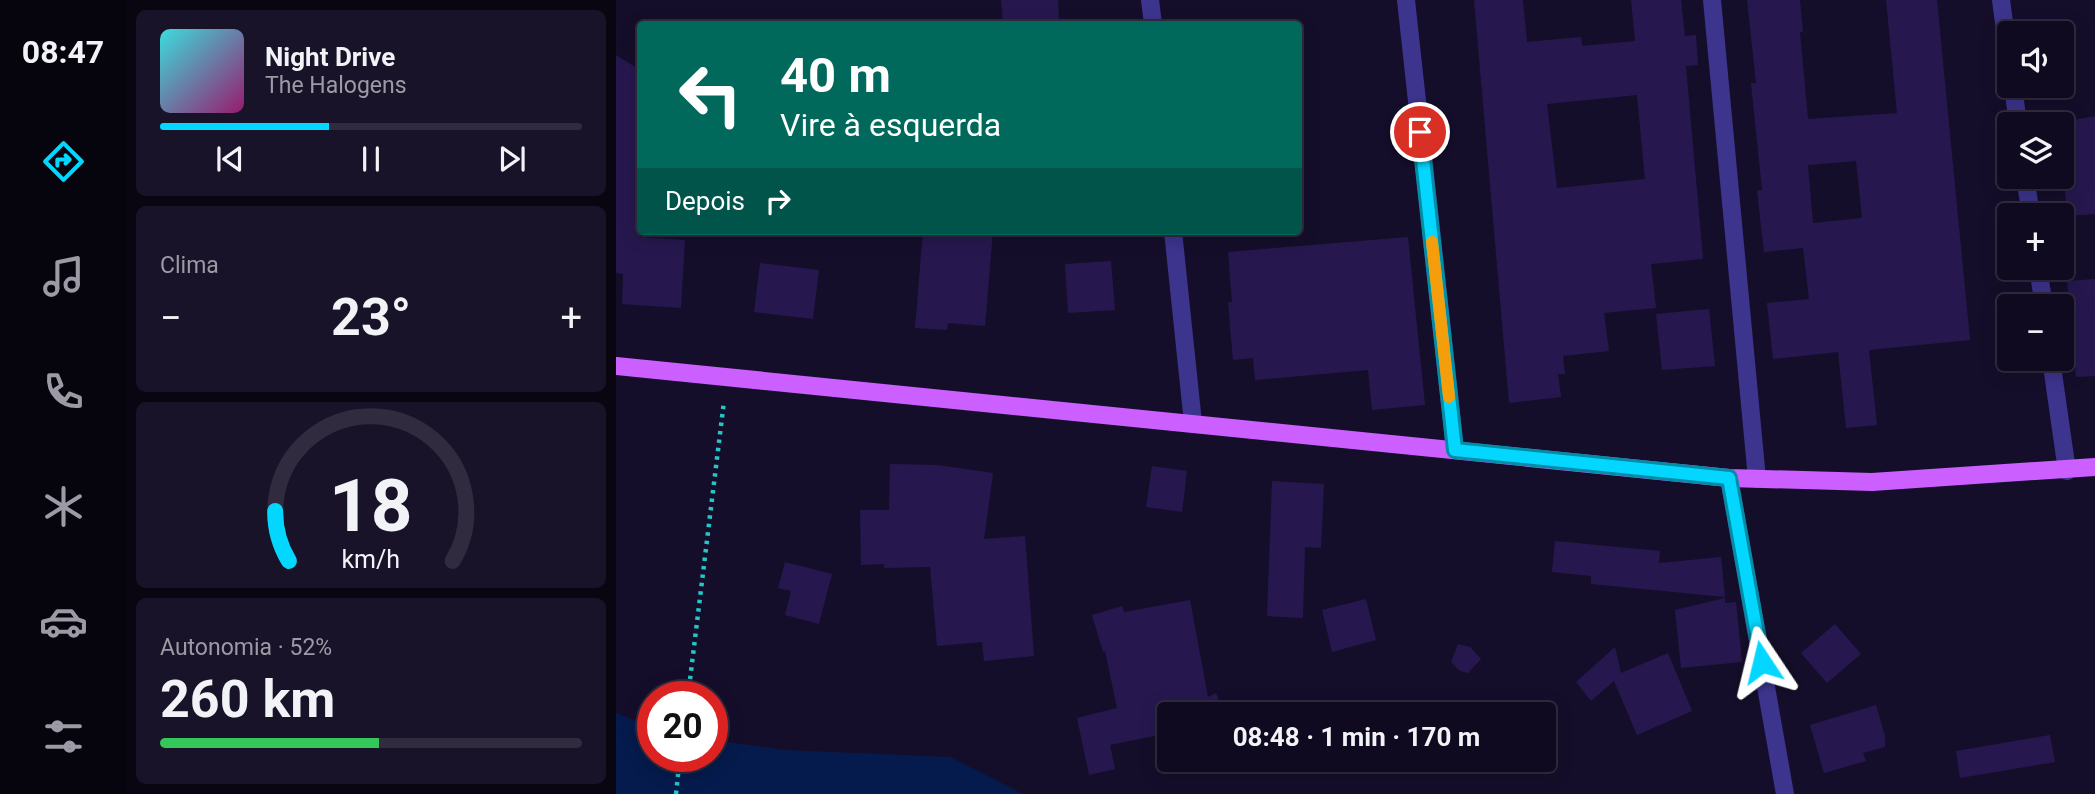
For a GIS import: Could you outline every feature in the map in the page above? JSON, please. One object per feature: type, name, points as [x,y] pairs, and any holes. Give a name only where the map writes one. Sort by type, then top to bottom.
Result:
[{"type":"main road","points":[[616,366],[727,375],[1729,478],[1872,482],[2067,471],[2095,467]]},
{"type":"lane","points":[[1150,0],[1153,21]]},
{"type":"lane","points":[[1406,0],[1455,450]]},
{"type":"lane","points":[[1712,0],[1757,479]]},
{"type":"lane","points":[[2001,0],[2004,21]]},
{"type":"lane","points":[[1174,235],[1193,423]]},
{"type":"lane","points":[[2053,371],[2067,471]]},
{"type":"lane","points":[[1729,478],[1785,794]]},
{"type":"path","points":[[690,681],[727,375]]},
{"type":"path","points":[[676,794],[678,772]]},
{"type":"water","points":[[616,713],[637,722],[637,772],[728,772],[728,742],[785,750],[950,757],[1023,794],[616,794]]},
{"type":"building","points":[[1001,0],[1058,0],[1059,21],[1003,21]]},
{"type":"building","points":[[1474,0],[1523,0],[1527,42],[1581,37],[1582,46],[1635,41],[1631,0],[1681,0],[1685,36],[1696,35],[1698,65],[1686,66],[1703,259],[1651,264],[1656,308],[1604,313],[1609,351],[1563,356],[1565,374],[1558,374],[1561,397],[1509,403]],"holes":[[[1637,95],[1645,179],[1557,188],[1547,104]]]},
{"type":"building","points":[[1747,0],[1800,0],[1803,32],[1800,32],[1808,119],[1897,113],[1886,0],[1937,0],[1970,340],[1869,350],[1877,425],[1846,428],[1838,352],[1773,359],[1767,303],[1809,299],[1803,248],[1764,252],[1757,191],[1762,190],[1751,83],[1756,83]],"holes":[[[1856,161],[1862,218],[1813,223],[1808,165]]]},
{"type":"building","points":[[616,55],[637,68],[637,235],[685,240],[681,308],[622,304],[623,274],[616,273]]},
{"type":"building","points":[[2095,116],[2095,214],[2074,216],[2074,203],[2066,203],[2065,189],[2074,189],[2074,120]]},
{"type":"building","points":[[923,235],[993,235],[985,326],[948,323],[947,330],[915,328]]},
{"type":"building","points":[[1408,237],[1425,405],[1372,410],[1368,370],[1255,380],[1253,358],[1233,360],[1228,302],[1232,302],[1228,252]]},
{"type":"building","points":[[1111,261],[1115,310],[1068,313],[1065,264]]},
{"type":"building","points":[[760,263],[819,270],[813,319],[754,312]]},
{"type":"building","points":[[2095,279],[2095,376],[2076,377],[2074,294],[2068,294],[2067,281]]},
{"type":"building","points":[[1709,309],[1715,366],[1662,370],[1656,314]]},
{"type":"building","points":[[890,464],[938,465],[993,473],[984,539],[1025,536],[1034,656],[984,661],[982,642],[937,646],[930,567],[884,568],[884,564],[861,565],[860,510],[889,510]]},
{"type":"building","points":[[1152,466],[1187,471],[1182,512],[1146,507]]},
{"type":"building","points":[[1272,481],[1324,484],[1321,548],[1305,547],[1303,618],[1267,616]]},
{"type":"building","points":[[1555,541],[1660,551],[1659,563],[1721,557],[1725,597],[1591,584],[1591,576],[1552,572]]},
{"type":"building","points":[[785,562],[832,574],[819,624],[785,615],[791,591],[778,588]]},
{"type":"building","points":[[1725,598],[1725,603],[1736,602],[1742,662],[1681,668],[1675,610]]},
{"type":"building","points":[[1366,599],[1376,640],[1332,652],[1322,610]]},
{"type":"building","points":[[1190,600],[1208,697],[1216,693],[1220,702],[1157,702],[1157,735],[1110,745],[1115,769],[1089,775],[1077,718],[1117,708],[1105,651],[1103,652],[1092,615],[1122,606],[1124,612]]},
{"type":"building","points":[[1835,624],[1861,654],[1827,683],[1801,653]]},
{"type":"building","points":[[1458,644],[1470,647],[1481,659],[1468,673],[1460,671],[1451,662]]},
{"type":"building","points":[[1615,647],[1621,673],[1668,653],[1692,711],[1637,735],[1614,681],[1591,701],[1576,682]]},
{"type":"building","points":[[1876,705],[1885,736],[1885,747],[1863,753],[1866,761],[1824,773],[1810,725]]},
{"type":"building","points":[[2050,735],[2055,762],[1960,778],[1956,751]]},
{"type":"slow traffic","points":[[1432,242],[1449,397]]},
{"type":"route","points":[[1420,132],[1455,450],[1729,478],[1762,662]]}]
